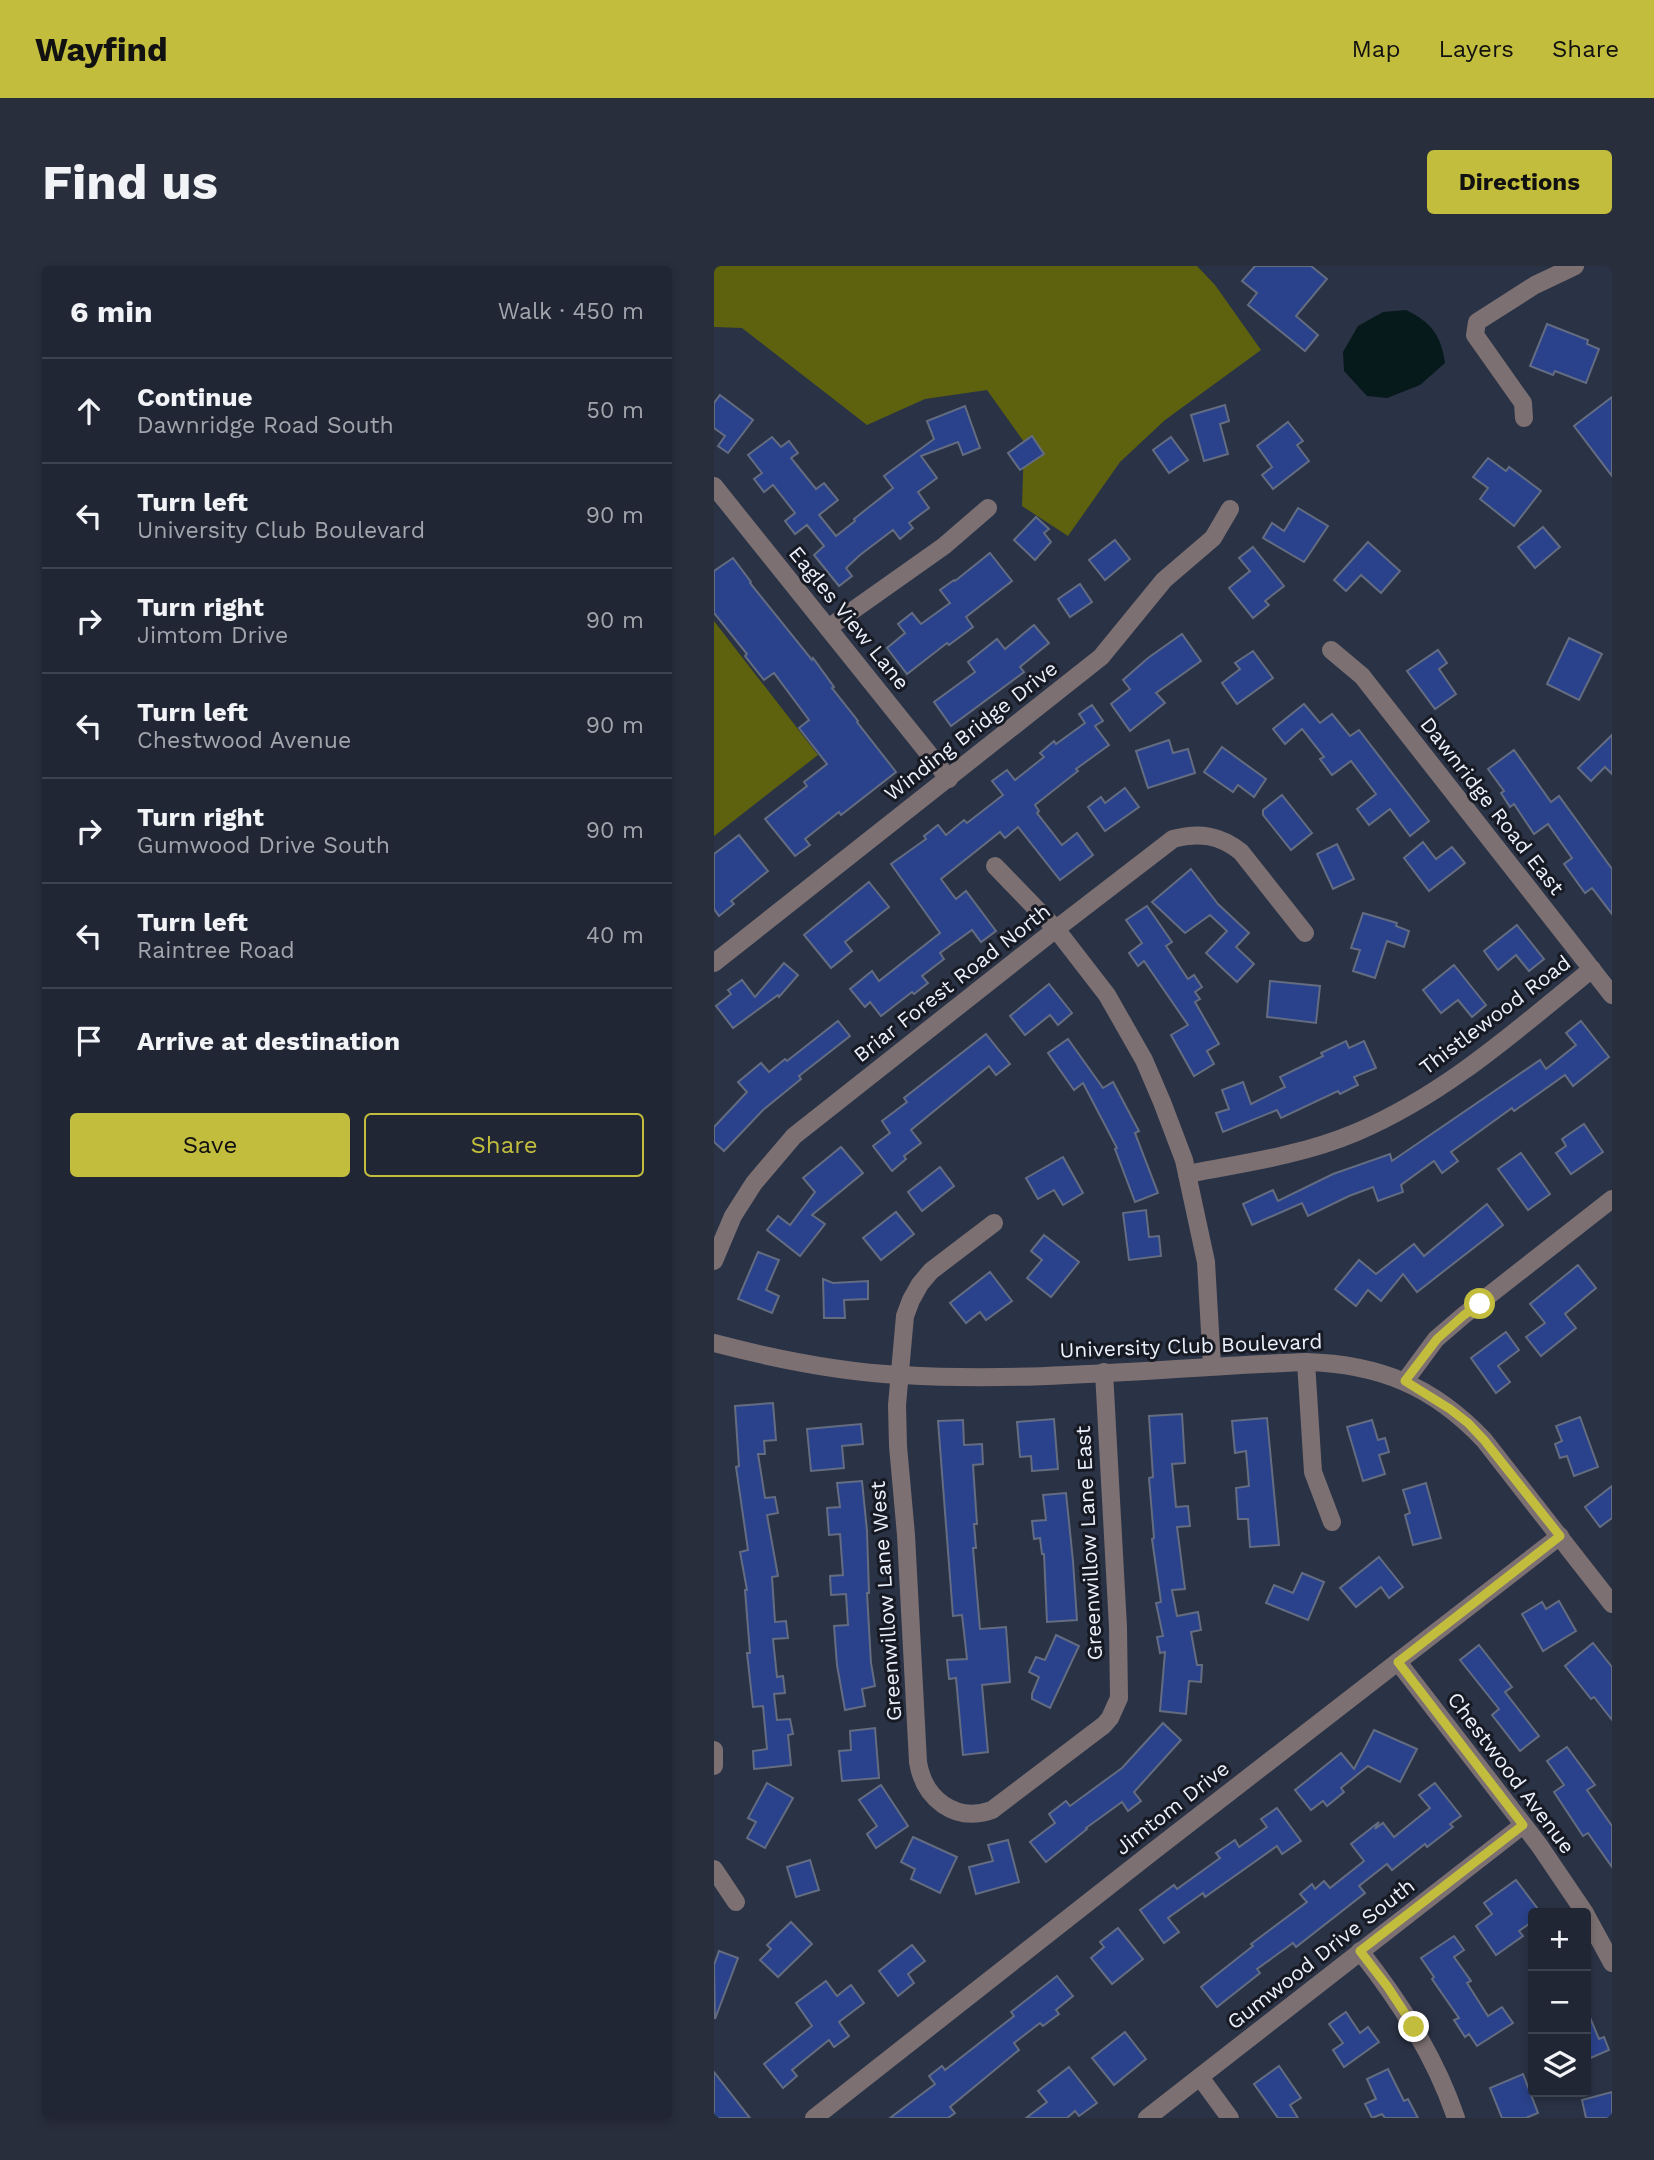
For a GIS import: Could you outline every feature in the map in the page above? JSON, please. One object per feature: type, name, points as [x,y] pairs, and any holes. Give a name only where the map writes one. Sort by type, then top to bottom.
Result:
[{"type":"street","points":[[1524,418],[1524,403],[1475,335],[1477,322],[1535,285],[1575,266]]},
{"type":"street","name":"Eagles View Lane","points":[[714,486],[948,779]]},
{"type":"street","points":[[828,628],[944,546],[988,508]]},
{"type":"street","name":"Winding Bridge Drive","points":[[714,962],[1101,657],[1164,580],[1213,538],[1230,509]]},
{"type":"street","name":"Dawnridge Road East","points":[[1331,650],[1362,676],[1612,995]]},
{"type":"street","name":"Briar Forest Road North","points":[[714,1261],[733,1216],[754,1184],[794,1136],[1173,839],[1186,835],[1210,836],[1233,846],[1305,933]]},
{"type":"street","points":[[995,866],[1056,929],[1107,995],[1133,1040],[1162,1102],[1187,1174],[1206,1262],[1212,1366]]},
{"type":"street","name":"Thistlewood Road","points":[[1187,1174],[1312,1148],[1357,1132],[1388,1117],[1471,1067],[1592,969]]},
{"type":"street","points":[[1405,1381],[1437,1339],[1464,1315],[1612,1199]]},
{"type":"street","name":"Greenwillow Lane West","points":[[952,1810],[940,1805],[932,1796],[920,1774],[918,1762],[906,1535],[898,1446],[899,1375],[905,1316],[920,1284],[931,1271],[994,1223]]},
{"type":"street","name":"University Club Boulevard","points":[[714,1343],[792,1362],[899,1375],[1006,1377],[1306,1362],[1350,1365],[1374,1370],[1405,1381],[1468,1423],[1612,1604]]},
{"type":"street","points":[[1306,1362],[1313,1472],[1332,1522]]},
{"type":"street","name":"Greenwillow Lane East","points":[[952,1810],[966,1814],[992,1810],[1104,1725],[1115,1710],[1119,1698],[1118,1627],[1104,1372]]},
{"type":"street","name":"Jimtom Drive","points":[[814,2118],[1560,1536]]},
{"type":"street","name":"Chestwood Avenue","points":[[1398,1662],[1539,1845],[1581,1908]]},
{"type":"street","points":[[714,1750],[714,1766]]},
{"type":"street","name":"Gumwood Drive South","points":[[1147,2118],[1523,1825]]},
{"type":"street","points":[[714,1869],[736,1902]]},
{"type":"street","name":"Chestwood Avenue","points":[[1591,1925],[1612,1963]]},
{"type":"street","points":[[1360,1951],[1414,2027],[1439,2074],[1456,2118]]},
{"type":"street","points":[[1200,2077],[1230,2118]]},
{"type":"shaded area","points":[[714,266],[1197,266],[1215,285],[1261,350],[1165,420],[1120,462],[1068,536],[1022,506],[1024,442],[987,390],[925,399],[867,425],[742,328],[714,327]]},
{"type":"shaded area","points":[[1406,310],[1422,319],[1433,330],[1441,345],[1445,363],[1420,385],[1387,398],[1367,396],[1344,371],[1343,352],[1358,326],[1383,312]]},
{"type":"shaded area","points":[[714,621],[818,755],[714,836]]},
{"type":"building","points":[[1255,266],[1311,266],[1327,279],[1296,316],[1318,335],[1305,351],[1248,305],[1257,293],[1242,281]]},
{"type":"building","points":[[1547,324],[1588,340],[1587,344],[1599,349],[1586,383],[1555,371],[1553,375],[1530,366]]},
{"type":"building","points":[[720,395],[753,420],[728,453],[718,446],[725,436],[714,428],[714,403]]},
{"type":"building","points":[[1612,397],[1612,476],[1574,426]]},
{"type":"building","points":[[1225,405],[1229,421],[1220,424],[1228,454],[1204,461],[1191,415]]},
{"type":"building","points":[[965,406],[980,448],[963,455],[958,442],[921,456],[937,478],[918,492],[929,508],[909,523],[913,528],[900,539],[893,530],[860,555],[846,568],[852,576],[839,586],[814,555],[824,546],[807,525],[795,534],[785,521],[795,513],[773,485],[764,492],[754,479],[762,473],[748,455],[772,437],[781,447],[789,441],[798,453],[791,458],[816,489],[824,483],[838,500],[819,515],[836,536],[893,488],[884,476],[934,439],[927,421]]},
{"type":"building","points":[[1288,422],[1303,441],[1297,445],[1309,461],[1273,489],[1262,475],[1272,467],[1257,446]]},
{"type":"building","points":[[1032,436],[1044,454],[1020,470],[1008,453]]},
{"type":"building","points":[[1171,437],[1188,460],[1169,473],[1153,450]]},
{"type":"building","points":[[1488,458],[1506,471],[1509,467],[1541,491],[1514,526],[1480,499],[1488,488],[1473,477]]},
{"type":"building","points":[[1298,508],[1328,526],[1304,562],[1263,538],[1272,523],[1284,531]]},
{"type":"building","points":[[1036,517],[1049,529],[1044,533],[1051,542],[1035,560],[1014,540]]},
{"type":"building","points":[[1543,527],[1560,547],[1535,568],[1518,547]]},
{"type":"building","points":[[1115,540],[1130,559],[1105,580],[1089,560]]},
{"type":"building","points":[[1368,542],[1400,571],[1381,593],[1361,575],[1346,591],[1334,580]]},
{"type":"building","points":[[1253,547],[1284,586],[1265,601],[1269,605],[1253,618],[1229,588],[1250,571],[1239,558]]},
{"type":"building","points":[[990,553],[1012,581],[966,617],[973,627],[907,674],[887,648],[905,633],[898,624],[912,613],[921,624],[950,603],[940,590]]},
{"type":"building","points":[[733,558],[750,583],[812,660],[813,658],[834,687],[832,688],[896,772],[805,839],[810,845],[795,856],[765,819],[807,786],[804,782],[827,764],[799,728],[809,720],[774,673],[764,680],[714,613],[714,571]]},
{"type":"building","points":[[1080,584],[1092,602],[1070,617],[1058,599]]},
{"type":"building","points":[[1034,625],[1049,643],[1020,667],[1024,672],[951,726],[934,702],[975,672],[968,662],[997,639],[1005,649]]},
{"type":"building","points":[[1182,634],[1201,661],[1156,693],[1165,703],[1130,731],[1111,704],[1130,689],[1123,680]]},
{"type":"building","points":[[1569,638],[1602,654],[1579,700],[1547,684]]},
{"type":"building","points":[[1438,650],[1447,663],[1439,669],[1456,694],[1435,709],[1407,671]]},
{"type":"building","points":[[1253,651],[1273,678],[1237,704],[1222,683],[1240,669],[1235,663]]},
{"type":"building","points":[[1304,704],[1320,723],[1332,714],[1350,736],[1359,730],[1429,821],[1410,836],[1390,809],[1369,825],[1357,809],[1376,794],[1351,761],[1332,775],[1320,759],[1324,757],[1302,729],[1285,744],[1273,729]]},
{"type":"building","points":[[1092,705],[1103,721],[1095,726],[1109,745],[1076,769],[1078,771],[1035,805],[1039,811],[1037,813],[1062,845],[1077,833],[1093,855],[1060,880],[1018,827],[1005,838],[1000,832],[941,879],[956,899],[966,891],[996,931],[981,942],[972,930],[940,953],[944,959],[922,976],[928,983],[881,1016],[870,1002],[865,1007],[850,989],[872,971],[879,981],[940,933],[891,864],[926,839],[924,836],[938,825],[946,835],[964,820],[967,823],[1003,795],[992,781],[1007,770],[1015,780],[1044,757],[1040,753],[1054,741],[1056,744],[1085,723],[1079,714]]},
{"type":"building","points":[[1612,735],[1612,774],[1605,767],[1591,781],[1578,768]]},
{"type":"building","points":[[1169,740],[1173,753],[1188,749],[1195,773],[1148,788],[1136,751]]},
{"type":"building","points":[[1222,747],[1266,779],[1254,797],[1238,785],[1233,792],[1204,772]]},
{"type":"building","points":[[1514,750],[1551,802],[1559,796],[1612,869],[1612,914],[1592,888],[1585,893],[1564,864],[1572,858],[1548,824],[1534,834],[1514,804],[1510,807],[1501,793],[1504,791],[1488,769]]},
{"type":"building","points":[[1125,788],[1139,807],[1105,831],[1088,807],[1101,797],[1105,803]]},
{"type":"building","points":[[1282,795],[1312,833],[1291,850],[1263,815],[1263,810]]},
{"type":"building","points":[[739,835],[768,871],[731,901],[734,904],[719,916],[714,909],[714,854]]},
{"type":"building","points":[[1423,842],[1436,859],[1452,847],[1465,863],[1429,891],[1404,858]]},
{"type":"building","points":[[1337,844],[1354,879],[1333,889],[1317,854]]},
{"type":"building","points":[[1191,869],[1218,904],[1249,933],[1236,947],[1254,964],[1237,982],[1206,953],[1227,931],[1210,915],[1185,933],[1152,902]]},
{"type":"building","points":[[869,882],[889,907],[845,942],[852,951],[831,968],[804,935]]},
{"type":"building","points":[[1147,906],[1172,942],[1166,946],[1188,979],[1194,975],[1202,987],[1195,992],[1200,999],[1195,1002],[1219,1044],[1207,1051],[1214,1064],[1194,1076],[1171,1035],[1188,1025],[1144,961],[1138,966],[1129,953],[1142,943],[1126,920]]},
{"type":"building","points":[[1363,913],[1397,923],[1396,926],[1409,931],[1404,947],[1387,941],[1375,978],[1353,971],[1360,950],[1351,948]]},
{"type":"building","points":[[1517,925],[1544,959],[1529,971],[1516,955],[1498,970],[1484,951]]},
{"type":"building","points":[[784,963],[798,975],[779,997],[778,995],[733,1028],[716,1006],[731,994],[728,990],[742,980],[755,997]]},
{"type":"building","points":[[1454,965],[1486,1005],[1472,1017],[1458,1000],[1441,1013],[1423,990]]},
{"type":"building","points":[[1270,981],[1320,986],[1316,1023],[1267,1017]]},
{"type":"building","points":[[1049,984],[1072,1013],[1058,1025],[1050,1015],[1025,1035],[1010,1016]]},
{"type":"building","points":[[838,1021],[850,1036],[799,1076],[801,1079],[763,1110],[724,1151],[714,1142],[714,1127],[747,1092],[738,1082],[761,1063],[769,1072]]},
{"type":"building","points":[[1581,1021],[1609,1057],[1573,1086],[1565,1075],[1514,1111],[1512,1108],[1451,1152],[1458,1161],[1442,1173],[1434,1161],[1401,1185],[1403,1192],[1378,1201],[1373,1187],[1308,1216],[1302,1203],[1252,1225],[1243,1204],[1273,1190],[1278,1201],[1333,1174],[1390,1154],[1392,1161],[1540,1060],[1546,1069],[1576,1045],[1566,1033]]},
{"type":"building","points":[[986,1034],[1010,1064],[996,1075],[989,1066],[911,1130],[921,1143],[904,1156],[906,1159],[892,1171],[873,1146],[890,1133],[882,1121],[907,1102],[904,1098]]},
{"type":"building","points":[[1068,1039],[1103,1088],[1113,1082],[1139,1131],[1135,1133],[1158,1193],[1135,1202],[1115,1149],[1117,1148],[1083,1083],[1074,1090],[1048,1053]]},
{"type":"building","points":[[1346,1041],[1349,1048],[1364,1041],[1376,1068],[1354,1077],[1358,1085],[1340,1094],[1338,1091],[1281,1118],[1277,1110],[1223,1132],[1216,1113],[1229,1109],[1222,1090],[1243,1082],[1251,1104],[1285,1087],[1280,1077],[1323,1056],[1321,1053]]},
{"type":"building","points":[[1584,1124],[1603,1152],[1571,1174],[1556,1153],[1566,1146],[1562,1139]]},
{"type":"building","points":[[841,1147],[863,1173],[812,1215],[825,1224],[800,1256],[767,1230],[778,1216],[790,1225],[815,1192],[803,1178]]},
{"type":"building","points":[[1521,1153],[1550,1194],[1528,1210],[1498,1169]]},
{"type":"building","points":[[1063,1157],[1083,1193],[1063,1205],[1054,1190],[1038,1199],[1026,1178]]},
{"type":"building","points":[[940,1167],[954,1186],[922,1211],[908,1192]]},
{"type":"building","points":[[1487,1204],[1503,1225],[1417,1292],[1403,1274],[1381,1301],[1368,1290],[1356,1306],[1335,1289],[1359,1260],[1376,1274],[1414,1244],[1424,1256]]},
{"type":"building","points":[[1146,1210],[1149,1237],[1159,1236],[1161,1256],[1129,1260],[1123,1213]]},
{"type":"building","points":[[896,1212],[914,1234],[881,1260],[863,1238]]},
{"type":"building","points":[[1044,1235],[1079,1262],[1051,1297],[1027,1278],[1042,1260],[1031,1251]]},
{"type":"building","points":[[758,1252],[779,1260],[766,1290],[779,1296],[772,1313],[738,1299]]},
{"type":"building","points":[[1578,1265],[1596,1288],[1565,1314],[1576,1328],[1541,1356],[1526,1337],[1545,1323],[1530,1304]]},
{"type":"building","points":[[990,1272],[1012,1301],[986,1320],[980,1312],[966,1323],[950,1303]]},
{"type":"building","points":[[823,1279],[833,1283],[868,1281],[868,1299],[844,1300],[845,1318],[824,1318]]},
{"type":"building","points":[[1506,1332],[1519,1350],[1498,1366],[1510,1382],[1496,1393],[1471,1358]]},
{"type":"building","points":[[773,1403],[776,1440],[764,1441],[765,1454],[758,1454],[765,1498],[775,1497],[778,1513],[767,1515],[778,1576],[772,1577],[775,1622],[786,1621],[788,1638],[773,1639],[777,1677],[783,1676],[785,1693],[774,1694],[777,1720],[790,1719],[793,1734],[788,1735],[791,1765],[754,1769],[753,1751],[767,1749],[763,1706],[753,1707],[747,1653],[750,1653],[747,1590],[740,1552],[748,1550],[736,1467],[739,1466],[735,1406]]},
{"type":"building","points":[[1182,1414],[1185,1463],[1172,1464],[1176,1507],[1188,1506],[1190,1526],[1177,1527],[1185,1589],[1172,1590],[1177,1616],[1198,1612],[1201,1630],[1191,1632],[1197,1665],[1202,1665],[1201,1682],[1189,1681],[1186,1714],[1160,1711],[1165,1652],[1160,1653],[1157,1637],[1163,1636],[1156,1603],[1161,1602],[1152,1539],[1149,1478],[1153,1477],[1149,1416]]},
{"type":"building","points":[[1580,1417],[1598,1467],[1574,1476],[1567,1456],[1560,1458],[1555,1444],[1562,1441],[1556,1426]]},
{"type":"building","points":[[1267,1418],[1279,1545],[1250,1547],[1248,1519],[1238,1519],[1236,1488],[1249,1486],[1246,1451],[1235,1453],[1232,1421]]},
{"type":"building","points":[[1054,1419],[1058,1469],[1032,1471],[1031,1456],[1020,1457],[1017,1422]]},
{"type":"building","points":[[963,1420],[964,1445],[982,1444],[983,1464],[973,1465],[977,1524],[974,1524],[976,1548],[973,1548],[980,1629],[1006,1627],[1010,1682],[982,1685],[988,1752],[963,1755],[956,1678],[949,1679],[947,1660],[967,1659],[962,1615],[953,1616],[938,1421]]},
{"type":"building","points":[[1372,1420],[1378,1440],[1385,1438],[1389,1452],[1379,1455],[1385,1474],[1363,1481],[1347,1427]]},
{"type":"building","points":[[861,1424],[863,1444],[842,1446],[844,1468],[811,1471],[807,1429]]},
{"type":"building","points":[[862,1481],[867,1531],[871,1663],[875,1686],[862,1689],[865,1706],[845,1710],[834,1626],[848,1625],[846,1594],[831,1595],[830,1576],[843,1575],[840,1534],[829,1535],[827,1508],[840,1507],[837,1483]]},
{"type":"building","points":[[1426,1483],[1441,1538],[1413,1545],[1405,1515],[1410,1513],[1403,1490]]},
{"type":"building","points":[[1612,1486],[1612,1518],[1600,1527],[1585,1507]]},
{"type":"building","points":[[1066,1493],[1077,1620],[1047,1622],[1044,1554],[1040,1538],[1034,1539],[1032,1521],[1046,1520],[1043,1495]]},
{"type":"building","points":[[1379,1557],[1403,1587],[1389,1598],[1381,1587],[1356,1607],[1340,1588]]},
{"type":"building","points":[[1302,1573],[1324,1582],[1308,1620],[1266,1603],[1274,1585],[1293,1593]]},
{"type":"building","points":[[1559,1601],[1576,1631],[1543,1651],[1522,1614],[1542,1602],[1546,1609]]},
{"type":"building","points":[[1056,1635],[1079,1646],[1050,1708],[1032,1699],[1039,1677],[1029,1672],[1036,1657],[1045,1660]]},
{"type":"building","points":[[1593,1643],[1612,1667],[1612,1720],[1565,1666]]},
{"type":"building","points":[[1479,1645],[1512,1687],[1505,1692],[1539,1736],[1520,1751],[1492,1715],[1499,1709],[1460,1660]]},
{"type":"building","points":[[1163,1723],[1181,1740],[1134,1792],[1141,1801],[1128,1811],[1122,1802],[1046,1862],[1030,1842],[1055,1823],[1049,1814],[1066,1801],[1070,1806],[1122,1768]]},
{"type":"building","points":[[875,1728],[879,1778],[842,1781],[839,1751],[851,1750],[850,1731]]},
{"type":"building","points":[[1374,1730],[1417,1749],[1400,1782],[1368,1766],[1341,1788],[1344,1792],[1327,1806],[1323,1801],[1311,1810],[1295,1790],[1341,1753],[1354,1769]]},
{"type":"building","points":[[1567,1747],[1595,1785],[1587,1790],[1612,1826],[1612,1867],[1588,1833],[1583,1836],[1554,1792],[1564,1785],[1547,1761]]},
{"type":"building","points":[[767,1783],[793,1798],[765,1848],[747,1838],[756,1822],[748,1818]]},
{"type":"building","points":[[1435,1783],[1461,1816],[1450,1824],[1453,1827],[1427,1847],[1425,1844],[1392,1870],[1387,1864],[1359,1886],[1365,1893],[1296,1947],[1293,1943],[1257,1969],[1260,1973],[1217,2007],[1201,1987],[1253,1946],[1251,1944],[1307,1902],[1300,1894],[1312,1884],[1315,1889],[1324,1881],[1330,1888],[1364,1861],[1351,1844],[1379,1822],[1375,1829],[1383,1823],[1394,1837],[1430,1808],[1419,1795]]},
{"type":"building","points":[[881,1785],[908,1826],[876,1848],[867,1834],[877,1826],[859,1800]]},
{"type":"building","points":[[1277,1808],[1301,1841],[1282,1854],[1277,1846],[1205,1897],[1203,1893],[1168,1918],[1179,1932],[1164,1943],[1140,1910],[1174,1885],[1177,1889],[1220,1858],[1216,1853],[1235,1840],[1239,1847],[1267,1827],[1261,1819]]},
{"type":"building","points":[[913,1837],[957,1857],[940,1893],[911,1879],[915,1869],[901,1862]]},
{"type":"building","points":[[1008,1840],[1019,1882],[976,1894],[969,1867],[993,1861],[988,1845]]},
{"type":"building","points":[[810,1860],[819,1890],[796,1897],[787,1867]]},
{"type":"building","points":[[1516,1880],[1537,1908],[1528,1908],[1528,1925],[1519,1931],[1523,1936],[1496,1955],[1476,1926],[1492,1914],[1484,1903]]},
{"type":"building","points":[[791,1922],[812,1944],[778,1977],[760,1960],[771,1949],[767,1945]]},
{"type":"building","points":[[1118,1928],[1143,1959],[1112,1984],[1091,1958],[1104,1947],[1100,1942]]},
{"type":"building","points":[[1454,1936],[1464,1950],[1454,1957],[1471,1981],[1467,1983],[1488,2016],[1502,2007],[1513,2023],[1477,2046],[1469,2034],[1465,2037],[1454,2020],[1459,2018],[1421,1958]]},
{"type":"building","points":[[912,1945],[925,1961],[908,1974],[914,1983],[898,1996],[879,1971]]},
{"type":"building","points":[[719,1951],[738,1958],[715,2019],[714,1965]]},
{"type":"building","points":[[1057,1976],[1073,1996],[1056,2010],[1059,2014],[1043,2026],[1040,2023],[1014,2043],[1019,2050],[950,2107],[955,2113],[948,2118],[890,2118],[935,2084],[929,2076],[942,2066],[945,2070],[1014,2016],[1011,2012]]},
{"type":"building","points":[[826,1981],[837,1996],[851,1985],[864,2003],[839,2022],[849,2036],[834,2047],[829,2040],[792,2070],[797,2076],[783,2088],[764,2064],[812,2026],[796,2003]]},
{"type":"building","points":[[1346,2012],[1360,2033],[1368,2027],[1379,2042],[1344,2067],[1333,2050],[1343,2043],[1329,2024]]},
{"type":"building","points":[[1591,2020],[1599,2039],[1604,2037],[1609,2050],[1591,2058]]},
{"type":"building","points":[[1125,2032],[1146,2059],[1114,2085],[1092,2058]]},
{"type":"building","points":[[1279,2066],[1301,2098],[1290,2105],[1298,2118],[1278,2118],[1254,2084]]},
{"type":"building","points":[[1069,2067],[1097,2103],[1079,2116],[1075,2111],[1067,2118],[1026,2118],[1047,2102],[1038,2091]]},
{"type":"building","points":[[1388,2069],[1404,2101],[1408,2099],[1418,2118],[1385,2118],[1382,2114],[1372,2118],[1365,2104],[1376,2099],[1367,2079]]},
{"type":"building","points":[[714,2072],[750,2118],[714,2118]]},
{"type":"building","points":[[1523,2074],[1528,2087],[1528,2097],[1532,2097],[1538,2113],[1526,2118],[1502,2118],[1490,2088]]},
{"type":"building","points":[[1612,2092],[1612,2118],[1586,2118],[1582,2100]]},
{"type":"route","points":[[1414,2027],[1360,1951],[1523,1825],[1398,1662],[1560,1536],[1468,1423],[1405,1381],[1437,1339],[1480,1304]]}]
